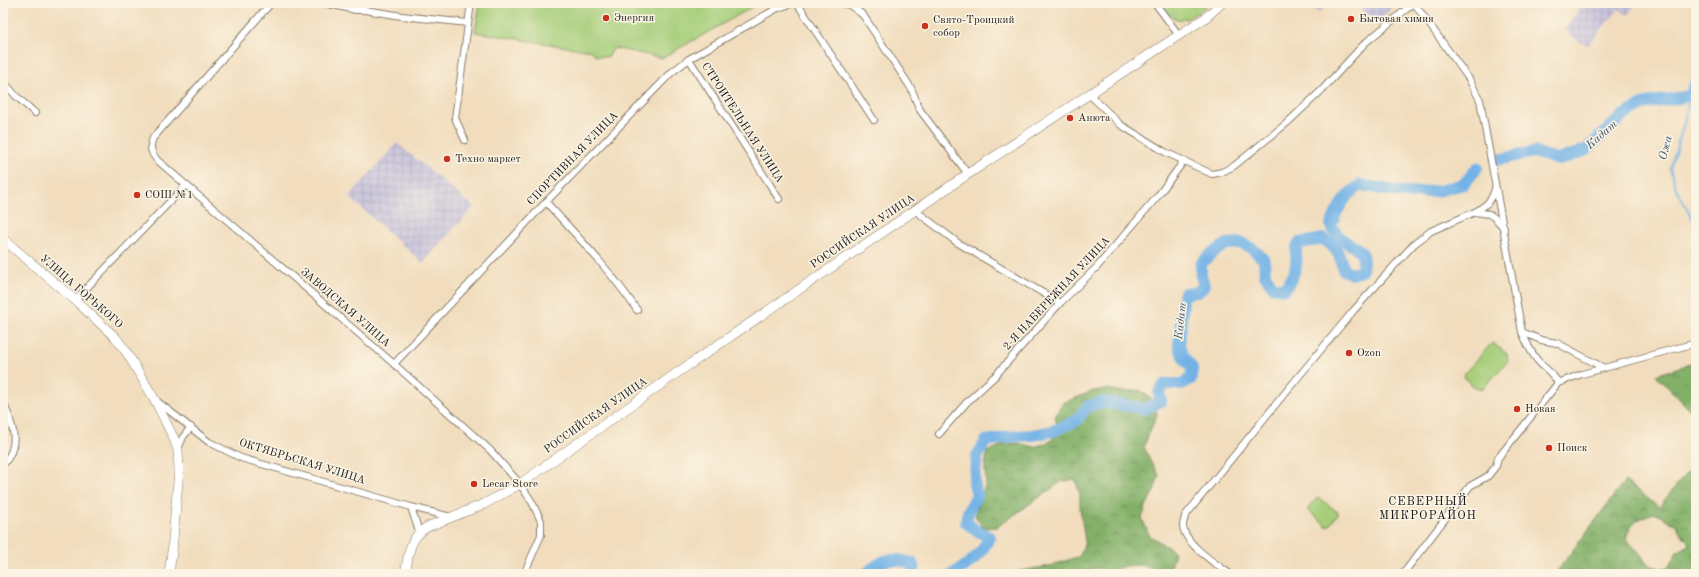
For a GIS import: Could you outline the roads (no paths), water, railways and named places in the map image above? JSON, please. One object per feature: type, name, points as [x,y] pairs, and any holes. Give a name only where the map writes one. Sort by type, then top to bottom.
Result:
[{"type":"street","name":"ЗАВОДСКАЯ УЛИЦА","points":[[271,3],[153,138],[151,149],[152,154],[157,160],[394,364],[490,450],[520,484]]},
{"type":"street","points":[[324,3],[356,10],[468,23]]},
{"type":"street","points":[[465,140],[455,118],[472,3]]},
{"type":"street","name":"СПОРТИВНАЯ УЛИЦА","points":[[394,364],[546,202],[672,72],[689,59],[776,9],[793,3]]},
{"type":"street","points":[[797,3],[874,120]]},
{"type":"street","points":[[840,3],[850,5],[863,15],[911,88],[920,110],[968,174]]},
{"type":"street","points":[[850,5],[856,3]]},
{"type":"street","points":[[1155,3],[1178,34]]},
{"type":"street","name":"РОССИЙСКАЯ УЛИЦА","points":[[419,532],[427,527],[484,504],[520,484],[677,373],[968,174],[1178,34],[1205,18],[1222,3]]},
{"type":"street","points":[[1205,18],[1230,3]]},
{"type":"street","points":[[1089,94],[1121,125],[1183,162],[1212,174],[1222,172],[1234,166],[1287,123],[1322,90],[1365,43],[1414,3],[1476,89],[1480,100],[1522,332],[1529,350],[1539,362],[1554,375],[1558,382]]},
{"type":"street","name":"СТРОИТЕЛЬНАЯ УЛИЦА","points":[[689,59],[779,199]]},
{"type":"street","points":[[3,81],[34,113]]},
{"type":"street","name":"2-Я НАБЕРЕЖНАЯ УЛИЦА","points":[[939,434],[967,402],[995,376],[1060,303],[1097,267],[1135,224],[1183,162]]},
{"type":"street","points":[[75,300],[186,185]]},
{"type":"street","points":[[1230,574],[1189,541],[1184,531],[1183,524],[1185,516],[1280,399],[1396,262],[1414,244],[1431,231],[1475,212],[1487,205],[1493,195],[1495,187]]},
{"type":"street","points":[[546,202],[599,259],[637,310]]},
{"type":"street","points":[[916,211],[958,243],[1060,303]]},
{"type":"street","points":[[1475,212],[1489,214],[1504,228]]},
{"type":"street","name":"УЛИЦА ГОРЬКОГО","points":[[3,239],[75,300],[116,338],[127,353],[155,400],[178,450],[178,477],[169,574]]},
{"type":"street","points":[[1522,332],[1541,340],[1557,343],[1604,368]]},
{"type":"street","points":[[1403,574],[1470,486],[1488,476],[1496,466],[1498,458],[1558,382],[1696,343]]},
{"type":"street","name":"ОКТЯБРЬСКАЯ УЛИЦА","points":[[155,400],[209,442],[241,458],[451,517]]},
{"type":"street","points":[[3,401],[13,427],[15,439],[14,448],[9,458],[3,465]]},
{"type":"street","points":[[178,450],[182,437],[191,427]]},
{"type":"street","points":[[520,484],[538,513],[542,529],[524,574]]},
{"type":"street","points":[[405,574],[410,547],[419,532],[411,507]]},
{"type":"waterway","name":"Кадат","points":[[1497,160],[1534,152],[1559,160],[1586,150],[1624,115],[1647,103],[1690,96],[1696,82]]},
{"type":"waterway","name":"Ожа","points":[[1690,96],[1684,123],[1670,169],[1676,188],[1696,225]]},
{"type":"waterway","name":"Кадат","points":[[953,574],[979,554],[989,537],[974,529],[966,522],[968,512],[977,495],[974,482],[977,456],[986,441],[1053,431],[1076,421],[1088,406],[1103,402],[1145,409],[1161,401],[1159,392],[1165,384],[1182,384],[1192,378],[1192,368],[1184,358],[1179,346],[1183,299],[1185,293],[1198,292],[1204,285],[1201,276],[1201,264],[1211,254],[1227,244],[1241,243],[1253,249],[1264,260],[1265,275],[1273,287],[1285,289],[1294,272],[1296,250],[1299,243],[1324,239],[1338,253],[1343,270],[1352,274],[1362,271],[1363,262],[1361,252],[1340,238],[1331,226],[1342,203],[1355,189],[1360,185],[1406,193],[1438,191],[1464,184],[1477,168]]},
{"type":"waterway","name":"Кадат","points":[[866,574],[877,565],[887,560],[898,560],[912,563],[915,574]]},
{"type":"place","name":"Энергия","points":[[606,18]]},
{"type":"place","name":"Бытовая химия","points":[[1351,19]]},
{"type":"place","name":"Свято-Троицкий собор","points":[[925,26]]},
{"type":"place","name":"Анюта","points":[[1070,118]]},
{"type":"place","name":"Техно маркет","points":[[447,159]]},
{"type":"place","name":"СОШ №1","points":[[137,195]]},
{"type":"place","name":"Ozon","points":[[1349,353]]},
{"type":"place","name":"Новая","points":[[1517,409]]},
{"type":"place","name":"Поиск","points":[[1549,448]]},
{"type":"place","name":"Lecar Store","points":[[474,484]]},
{"type":"district","name":"СЕВЕРНЫЙ МИКРОРАЙОН","points":[[1428,509]]}]
